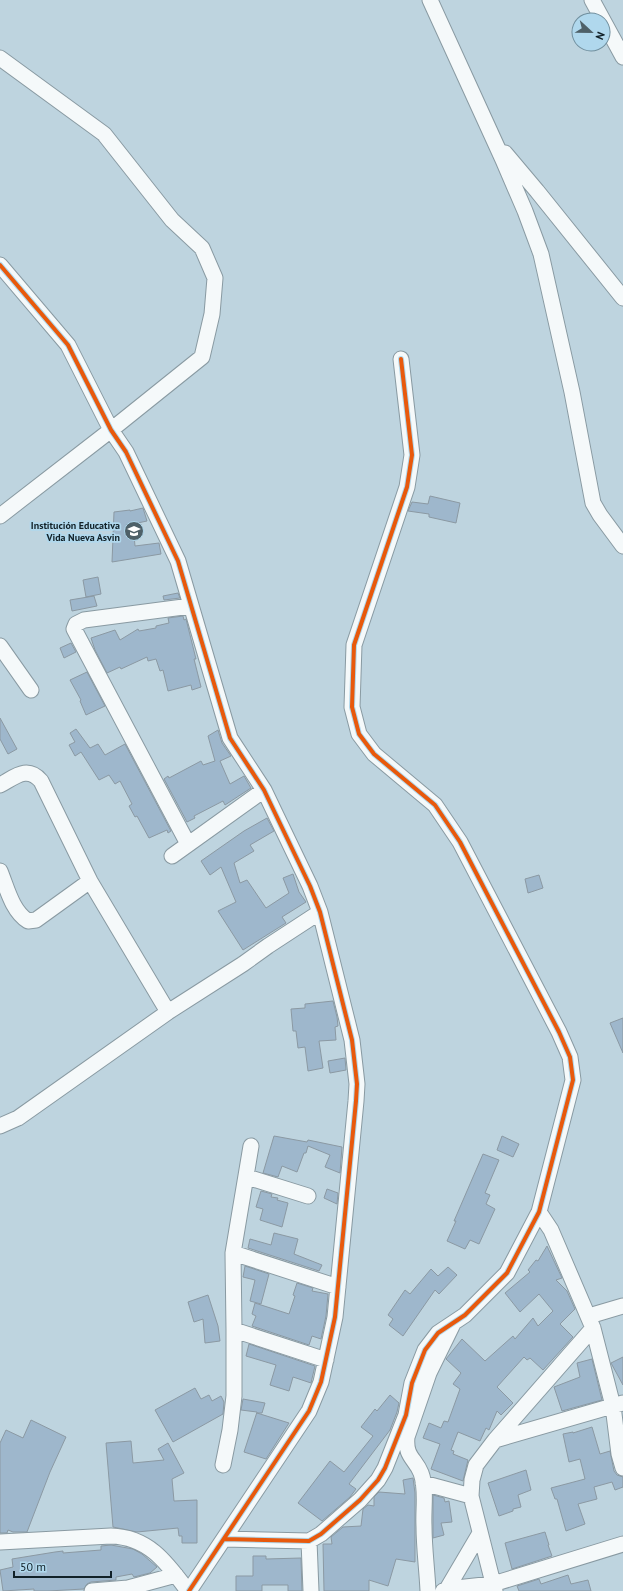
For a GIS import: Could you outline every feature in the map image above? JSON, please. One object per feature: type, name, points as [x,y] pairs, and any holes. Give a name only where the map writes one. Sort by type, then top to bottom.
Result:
[{"type":"street","points":[[430,0],[525,211],[541,254],[572,392],[593,503],[600,516],[623,546]]},
{"type":"street","points":[[592,0],[623,57]]},
{"type":"street","points":[[0,58],[104,134],[172,220],[202,248],[215,278],[212,314],[202,356],[112,430],[0,516]]},
{"type":"street","points":[[494,141],[538,192],[623,298]]},
{"type":"street","points":[[0,265],[68,345],[112,430],[126,452],[178,561],[230,738],[264,790],[310,886],[320,912],[352,1040],[357,1084],[335,1317],[321,1382],[309,1411],[189,1591],[156,1552],[133,1539],[122,1536],[0,1542]]},
{"type":"street","points":[[224,1539],[309,1541],[321,1534],[360,1500],[378,1480],[385,1468],[406,1415],[412,1383],[425,1350],[438,1333],[454,1324],[465,1315],[507,1273],[539,1212],[573,1080],[570,1057],[559,1032],[460,842],[435,805],[374,754],[359,734],[352,707],[354,646],[407,486],[412,455],[401,359]]},
{"type":"street","points":[[188,844],[74,629],[76,624],[84,620],[191,606]]},
{"type":"street","points":[[0,646],[31,690]]},
{"type":"street","points":[[0,785],[23,773],[30,772],[36,775],[41,781],[90,881],[168,1012]]},
{"type":"street","points":[[172,856],[264,790]]},
{"type":"street","points":[[0,871],[14,907],[20,916],[28,921],[36,920],[90,881]]},
{"type":"street","points":[[0,1126],[18,1118],[168,1012],[320,912]]},
{"type":"street","points":[[223,1465],[230,1430],[234,1396],[233,1253],[252,1146]]},
{"type":"street","points":[[247,1177],[308,1196]]},
{"type":"street","points":[[539,1212],[551,1230],[591,1322],[618,1405],[619,1454],[623,1468]]},
{"type":"street","points":[[233,1253],[338,1287]]},
{"type":"street","points":[[494,1588],[471,1496],[472,1480],[476,1465],[591,1322],[623,1306]]},
{"type":"street","points":[[428,1591],[423,1483],[421,1473],[406,1446],[407,1437],[429,1373],[454,1324]]},
{"type":"street","points":[[234,1330],[326,1360]]},
{"type":"street","points":[[495,1440],[618,1405]]},
{"type":"street","points":[[423,1483],[471,1496]]},
{"type":"street","points":[[445,1590],[480,1533]]},
{"type":"street","points":[[309,1541],[311,1591]]},
{"type":"street","points":[[445,1590],[494,1588],[623,1544]]},
{"type":"street","points":[[92,1591],[128,1588],[176,1575]]},
{"type":"building","points":[[430,496],[460,503],[456,523],[429,517],[429,514],[408,511],[412,502],[428,504]]},
{"type":"building","points":[[143,508],[147,521],[133,524],[135,546],[159,543],[161,554],[112,562],[114,512]]},
{"type":"building","points":[[98,577],[101,594],[86,597],[83,580]]},
{"type":"building","points":[[178,593],[180,598],[164,600],[163,596]]},
{"type":"building","points":[[94,596],[97,606],[72,611],[70,600]]},
{"type":"building","points":[[183,616],[184,620],[186,619],[201,687],[192,690],[191,685],[168,691],[163,670],[160,671],[156,659],[148,661],[147,657],[121,669],[120,667],[107,673],[95,650],[91,638],[115,630],[120,640],[138,629],[139,631],[156,628],[156,626],[169,623],[168,618]]},
{"type":"building","points":[[71,643],[76,652],[64,658],[60,648]]},
{"type":"building","points":[[87,672],[105,706],[86,715],[80,701],[81,700],[70,680]]},
{"type":"building","points":[[0,718],[17,749],[8,754],[0,739]]},
{"type":"building","points":[[76,729],[90,748],[98,744],[105,755],[125,744],[171,831],[168,833],[167,830],[149,838],[137,816],[135,817],[129,806],[132,804],[120,781],[115,784],[109,775],[99,780],[81,752],[75,756],[69,745],[75,742],[70,733]]},
{"type":"building","points":[[218,730],[222,743],[231,756],[220,761],[230,784],[244,776],[251,788],[225,805],[223,801],[194,816],[195,818],[187,822],[164,779],[168,776],[169,778],[201,761],[203,765],[215,761],[208,736]]},
{"type":"building","points":[[267,818],[274,831],[250,845],[254,851],[234,863],[240,883],[247,880],[266,908],[289,893],[283,878],[293,874],[299,892],[306,902],[282,917],[286,923],[243,950],[218,911],[236,902],[221,867],[210,875],[201,861],[244,831]]},
{"type":"building","points":[[539,875],[543,888],[528,893],[525,879]]},
{"type":"building","points":[[333,1001],[338,1026],[335,1027],[336,1040],[319,1041],[323,1068],[308,1071],[305,1047],[298,1048],[296,1031],[293,1031],[291,1009],[305,1008],[305,1004]]},
{"type":"building","points":[[623,1018],[623,1053],[610,1023]]},
{"type":"building","points":[[345,1058],[346,1070],[330,1073],[328,1061]]},
{"type":"building","points":[[274,1136],[307,1142],[308,1140],[342,1147],[340,1173],[325,1167],[330,1155],[308,1146],[297,1172],[282,1166],[278,1177],[263,1173]]},
{"type":"building","points":[[502,1136],[519,1144],[513,1157],[497,1150]]},
{"type":"building","points":[[483,1154],[499,1160],[485,1193],[490,1195],[486,1204],[495,1209],[479,1244],[470,1240],[465,1249],[447,1241]]},
{"type":"building","points":[[327,1189],[338,1193],[337,1204],[324,1198]]},
{"type":"building","points":[[261,1191],[272,1194],[271,1197],[278,1198],[277,1200],[288,1203],[282,1227],[260,1220],[263,1209],[256,1207]]},
{"type":"building","points":[[274,1233],[298,1239],[294,1254],[322,1265],[319,1271],[248,1248],[250,1239],[271,1245]]},
{"type":"building","points":[[547,1246],[562,1278],[556,1280],[567,1291],[575,1309],[560,1324],[573,1337],[543,1370],[530,1358],[527,1360],[524,1357],[497,1387],[513,1403],[501,1415],[497,1411],[489,1430],[486,1428],[480,1441],[458,1432],[451,1450],[454,1451],[453,1454],[468,1460],[463,1481],[431,1469],[440,1444],[423,1438],[429,1423],[441,1428],[444,1421],[448,1422],[460,1389],[453,1384],[461,1373],[446,1359],[462,1339],[485,1361],[513,1336],[515,1339],[533,1318],[538,1326],[553,1311],[539,1294],[520,1312],[505,1293],[530,1272],[528,1270],[536,1260],[538,1261]]},
{"type":"building","points":[[245,1266],[269,1274],[261,1304],[250,1301],[255,1280],[243,1277]]},
{"type":"building","points":[[448,1267],[457,1275],[439,1294],[435,1290],[403,1336],[389,1325],[393,1319],[388,1315],[405,1290],[410,1294],[431,1269],[438,1276]]},
{"type":"building","points":[[297,1283],[313,1288],[312,1291],[328,1294],[326,1316],[321,1339],[312,1336],[309,1345],[252,1326],[256,1316],[252,1314],[255,1303],[289,1314],[295,1296],[293,1295]]},
{"type":"building","points":[[208,1295],[218,1326],[220,1341],[205,1343],[203,1319],[194,1322],[188,1302]]},
{"type":"building","points":[[249,1344],[315,1366],[311,1383],[293,1377],[289,1391],[270,1385],[276,1365],[246,1356]]},
{"type":"building","points":[[623,1357],[623,1385],[611,1363]]},
{"type":"building","points":[[592,1359],[602,1400],[562,1411],[554,1387],[580,1377],[577,1363]]},
{"type":"building","points":[[195,1388],[201,1399],[209,1395],[212,1401],[221,1396],[224,1402],[223,1414],[173,1442],[155,1410]]},
{"type":"building","points":[[390,1395],[399,1403],[390,1430],[349,1484],[356,1489],[350,1497],[322,1521],[298,1503],[330,1461],[344,1472],[373,1436],[361,1427],[375,1409],[377,1411]]},
{"type":"building","points":[[243,1399],[265,1403],[262,1413],[257,1413],[289,1423],[266,1459],[244,1452],[257,1412],[241,1410]]},
{"type":"building","points":[[31,1420],[66,1437],[50,1472],[27,1532],[13,1532],[8,1530],[7,1533],[0,1533],[0,1443],[6,1430],[23,1438]]},
{"type":"building","points":[[592,1427],[600,1454],[610,1451],[614,1471],[617,1475],[623,1477],[623,1487],[615,1490],[612,1482],[594,1487],[597,1499],[578,1504],[585,1524],[566,1531],[557,1499],[555,1499],[551,1488],[585,1479],[580,1459],[569,1462],[563,1434],[573,1433]]},
{"type":"building","points":[[131,1441],[133,1463],[164,1460],[158,1449],[168,1443],[184,1473],[172,1479],[174,1501],[197,1500],[197,1543],[182,1543],[182,1536],[179,1536],[178,1528],[137,1532],[113,1527],[106,1443]]},
{"type":"building","points":[[526,1470],[531,1490],[518,1495],[521,1507],[499,1516],[488,1483]]},
{"type":"building","points":[[413,1478],[415,1493],[415,1562],[396,1559],[388,1586],[369,1580],[369,1591],[324,1591],[323,1544],[332,1544],[331,1537],[343,1527],[361,1526],[363,1509],[368,1505],[374,1506],[374,1497],[379,1492],[405,1494],[403,1480]]},
{"type":"building","points":[[433,1495],[444,1498],[445,1502],[449,1501],[452,1522],[441,1523],[444,1535],[433,1538]]},
{"type":"building","points":[[545,1532],[552,1556],[512,1569],[505,1543]]},
{"type":"building","points":[[111,1545],[133,1549],[142,1554],[157,1567],[150,1573],[134,1577],[132,1574],[116,1577],[116,1580],[91,1582],[87,1584],[84,1589],[34,1591],[34,1589],[3,1591],[0,1570],[13,1567],[12,1559],[63,1551],[63,1553],[101,1550],[101,1546]]},
{"type":"building","points":[[253,1556],[266,1556],[266,1559],[301,1558],[302,1591],[288,1591],[288,1585],[262,1585],[262,1591],[236,1591],[236,1576],[253,1576]]},
{"type":"building","points":[[568,1575],[571,1584],[588,1580],[591,1591],[519,1591],[517,1586],[539,1579],[541,1584]]},
{"type":"cycle path","points":[[0,265],[68,345],[111,430],[126,452],[178,561],[230,738],[264,790],[310,886],[320,912],[352,1040],[357,1084],[356,1101],[335,1317],[321,1382],[309,1411],[189,1591]]},
{"type":"cycle path","points":[[224,1539],[309,1541],[321,1534],[360,1500],[378,1480],[385,1468],[406,1415],[412,1383],[425,1350],[438,1333],[465,1315],[507,1273],[539,1212],[573,1080],[570,1057],[559,1032],[460,842],[435,805],[374,754],[359,734],[352,707],[354,645],[407,487],[412,455],[401,359]]},
{"type":"place","name":"Institución Educativa Vida Nueva Asvin","points":[[134,531]]}]
